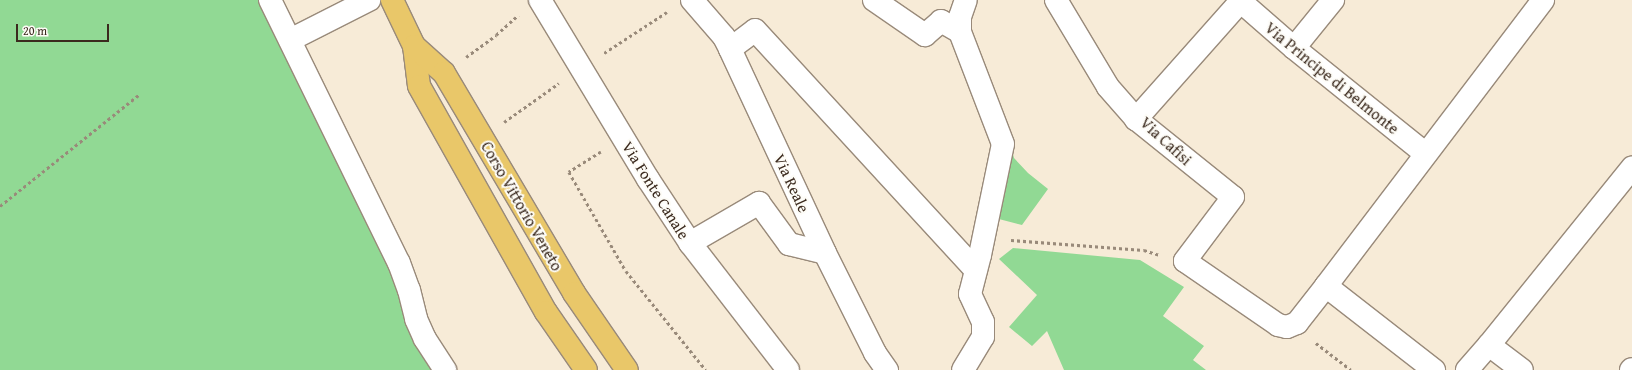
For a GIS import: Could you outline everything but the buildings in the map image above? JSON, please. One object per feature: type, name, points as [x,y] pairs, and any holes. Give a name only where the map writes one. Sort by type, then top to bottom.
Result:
[{"type":"main road","name":"Corso Vittorio Veneto","points":[[392,0],[414,46],[420,86],[546,312],[586,370]]},
{"type":"main road","name":"Corso Vittorio Veneto","points":[[414,46],[444,73],[574,293],[627,370]]},
{"type":"street","points":[[270,0],[399,263],[416,319],[425,339],[445,370]]},
{"type":"street","points":[[290,40],[369,0]]},
{"type":"street","points":[[874,0],[925,35],[942,21],[960,32]]},
{"type":"street","points":[[963,370],[980,345],[984,330],[983,322],[970,294],[1003,144],[960,32],[960,17],[966,0]]},
{"type":"street","points":[[1056,0],[1108,87],[1136,119]]},
{"type":"street","points":[[1294,48],[1333,0]]},
{"type":"street","points":[[1185,261],[1278,325],[1287,327],[1297,323],[1543,0]]},
{"type":"street","name":"Via Cafisi","points":[[1185,261],[1233,197],[1136,119],[1239,1]]},
{"type":"street","name":"Via Principe di Belmonte","points":[[1239,1],[1294,48],[1426,154]]},
{"type":"street","name":"Via Reale","points":[[683,4],[724,38],[825,253],[875,353],[887,370]]},
{"type":"street","name":"Via Fonte Canale","points":[[532,5],[573,73],[623,138],[690,244],[788,370]]},
{"type":"street","points":[[730,49],[754,30],[978,262]]},
{"type":"street","points":[[1467,370],[1489,345],[1632,168]]},
{"type":"street","points":[[690,244],[759,203],[789,244],[825,253]]},
{"type":"street","points":[[1326,286],[1434,370]]},
{"type":"street","points":[[1489,345],[1522,370]]},
{"type":"path","points":[[482,137],[573,73],[683,4]]},
{"type":"path","points":[[444,73],[496,35],[532,5]]},
{"type":"path","points":[[0,206],[140,94]]},
{"type":"path","points":[[623,138],[569,172],[626,271],[706,370]]},
{"type":"path","points":[[978,262],[1008,239],[1144,250],[1185,261]]},
{"type":"path","points":[[1297,323],[1301,332],[1351,370]]},
{"type":"green space","points":[[0,0],[270,0],[445,370],[0,370]]},
{"type":"green space","points":[[1009,139],[1014,158],[1028,173],[1048,189],[1022,225],[995,218]]},
{"type":"green space","points":[[1013,248],[1140,260],[1184,287],[1163,316],[1204,346],[1193,360],[1206,370],[1064,370],[1047,331],[1032,346],[1009,327],[1037,295],[999,259]]}]
